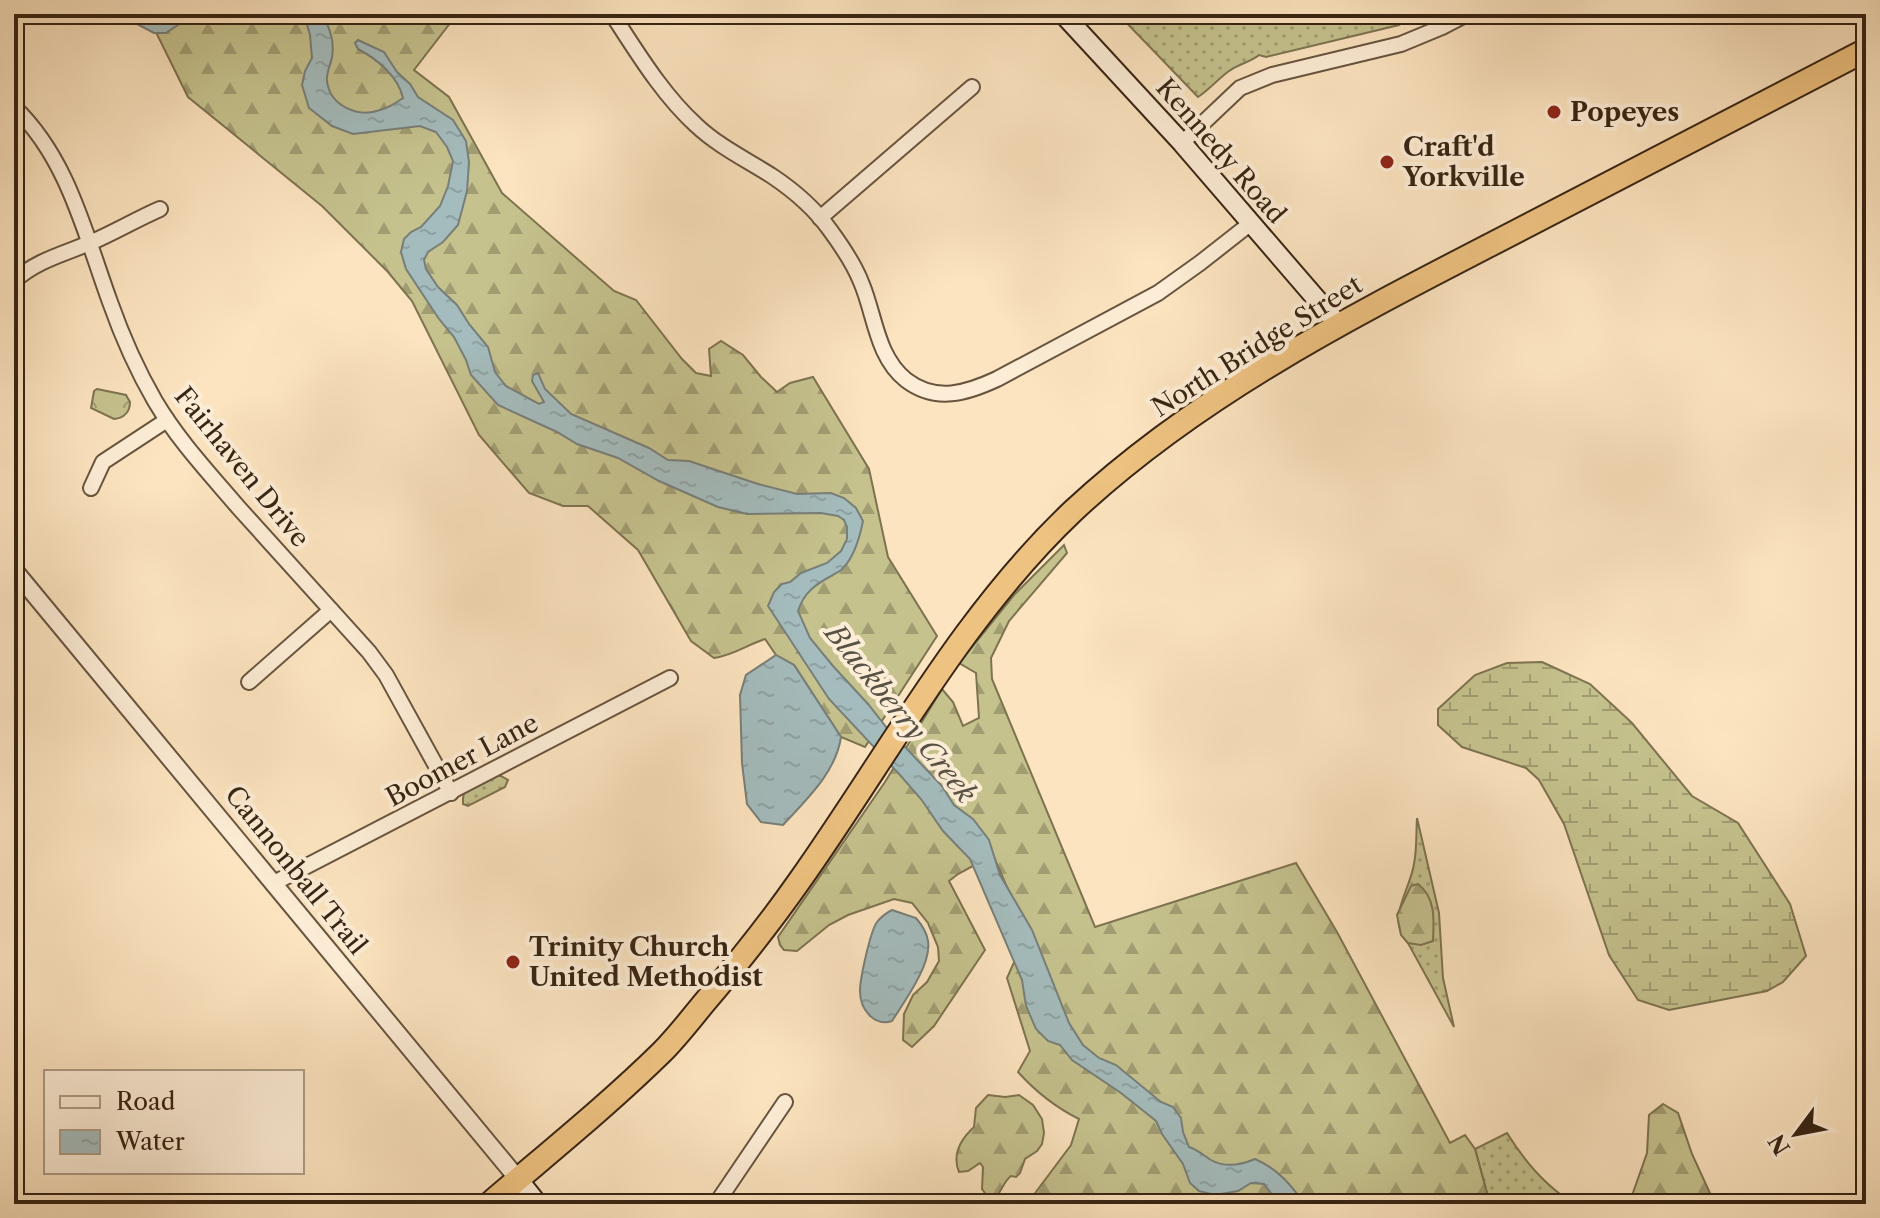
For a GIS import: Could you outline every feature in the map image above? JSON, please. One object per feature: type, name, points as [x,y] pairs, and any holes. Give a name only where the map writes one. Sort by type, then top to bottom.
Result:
[{"type":"highway","name":"North Bridge Street","points":[[489,1204],[665,1049],[743,956],[800,881],[917,703],[1011,578],[1072,513],[1150,445],[1227,391],[1338,324],[1866,50]]},
{"type":"main road","name":"Kennedy Road","points":[[1063,14],[1182,143],[1338,324]]},
{"type":"main road","name":"Cannonball Trail","points":[[518,1179],[538,1204]]},
{"type":"street","points":[[612,14],[658,81],[696,125],[776,178],[820,218],[860,278],[889,360],[914,385],[934,392],[948,394],[975,390],[997,379],[1158,293],[1251,223]]},
{"type":"street","points":[[1182,143],[1240,88],[1272,75],[1401,44],[1467,14]]},
{"type":"street","points":[[820,218],[972,87]]},
{"type":"street","name":"Fairhaven Drive","points":[[14,107],[49,148],[70,193],[129,349],[151,395],[198,461],[385,673],[451,793]]},
{"type":"street","points":[[14,281],[42,261],[89,243],[160,209]]},
{"type":"street","points":[[91,488],[103,462],[167,420]]},
{"type":"street","name":"Cannonball Trail","points":[[14,570],[518,1179]]},
{"type":"street","points":[[249,682],[331,610]]},
{"type":"street","name":"Boomer Lane","points":[[274,883],[670,678]]},
{"type":"street","points":[[716,1204],[785,1102]]},
{"type":"green space","points":[[147,14],[455,14],[414,70],[449,97],[502,193],[614,291],[636,300],[696,373],[711,376],[709,349],[721,341],[743,355],[777,392],[790,383],[813,377],[869,469],[888,557],[937,636],[865,747],[841,737],[794,665],[776,655],[765,639],[714,658],[691,641],[638,550],[588,506],[563,506],[529,493],[479,435],[412,301],[388,272],[322,206],[188,97]]},
{"type":"green space","points":[[1118,14],[1424,14],[1399,25],[1266,57],[1259,55],[1229,71],[1198,97]]},
{"type":"green space","points":[[97,389],[126,395],[130,402],[126,414],[114,419],[91,408]]},
{"type":"green space","points":[[1064,545],[1067,553],[1009,621],[991,658],[992,679],[1095,927],[1296,863],[1337,932],[1450,1143],[1465,1135],[1475,1149],[1490,1204],[1027,1204],[1071,1145],[1079,1119],[1046,1098],[1018,1072],[1030,1051],[1007,978],[1027,933],[993,855],[949,881],[985,950],[934,1026],[912,1047],[903,1040],[904,1014],[913,995],[927,982],[939,961],[938,947],[928,923],[912,903],[894,899],[848,915],[829,925],[797,951],[784,950],[780,945],[778,937],[885,782],[942,689],[953,702],[963,726],[979,718],[976,673],[959,663],[1014,595]]},
{"type":"green space","points":[[1542,662],[1590,684],[1632,723],[1692,796],[1738,823],[1790,904],[1806,956],[1783,982],[1767,991],[1669,1010],[1638,1000],[1609,955],[1564,824],[1539,780],[1526,768],[1462,747],[1438,725],[1438,709],[1475,675],[1507,663]]},
{"type":"green space","points":[[495,776],[508,780],[505,787],[468,806],[463,804],[464,793]]},
{"type":"green space","points":[[1417,818],[1439,913],[1443,978],[1454,1027],[1401,934],[1399,924],[1401,905],[1414,864]]},
{"type":"green space","points":[[1418,884],[1428,896],[1433,917],[1433,941],[1421,945],[1408,943],[1401,935],[1397,915],[1411,886]]},
{"type":"green space","points":[[988,1095],[1019,1095],[1033,1105],[1042,1119],[1044,1133],[1037,1151],[1025,1159],[1020,1173],[1009,1178],[996,1197],[988,1197],[982,1189],[983,1167],[980,1163],[968,1171],[959,1172],[957,1166],[957,1153],[974,1127],[976,1108]]},
{"type":"green space","points":[[1663,1104],[1678,1113],[1692,1154],[1715,1204],[1629,1204],[1647,1153],[1649,1115]]},
{"type":"green space","points":[[1507,1133],[1537,1173],[1575,1204],[1490,1204],[1475,1149]]},
{"type":"water","points":[[118,14],[194,14],[166,33],[154,33]]},
{"type":"water","points":[[304,14],[323,14],[327,24],[333,51],[327,81],[329,90],[339,103],[354,111],[372,112],[403,98],[397,82],[386,69],[358,49],[355,43],[358,40],[384,52],[418,97],[453,120],[466,141],[469,162],[467,191],[458,225],[443,242],[428,252],[424,260],[438,287],[457,305],[488,347],[495,372],[506,386],[539,404],[544,402],[532,381],[533,375],[538,373],[545,389],[571,414],[649,448],[668,460],[689,461],[797,494],[831,493],[844,498],[856,508],[863,521],[851,558],[841,570],[811,589],[798,611],[810,638],[887,728],[942,786],[954,805],[973,819],[989,840],[1000,875],[1032,930],[1069,1023],[1083,1045],[1099,1058],[1116,1065],[1161,1102],[1173,1107],[1181,1118],[1189,1147],[1227,1165],[1255,1159],[1283,1178],[1305,1204],[1279,1204],[1264,1184],[1251,1183],[1238,1191],[1215,1195],[1199,1191],[1190,1183],[1183,1164],[1156,1121],[1072,1060],[1060,1045],[1048,1041],[1036,1029],[1026,1006],[1022,980],[970,859],[943,831],[900,775],[829,699],[768,606],[774,592],[782,584],[827,563],[841,551],[847,539],[844,520],[821,513],[747,514],[718,507],[498,405],[471,375],[454,337],[406,269],[401,252],[404,239],[421,227],[440,206],[453,161],[447,147],[436,132],[420,126],[353,134],[332,126],[309,108],[302,85],[312,58]]},
{"type":"water","points":[[776,655],[794,665],[841,737],[827,773],[783,825],[761,822],[747,804],[742,763],[740,695],[746,675]]},
{"type":"water","points":[[892,910],[916,918],[926,934],[928,950],[922,971],[910,993],[892,1021],[885,1022],[869,1015],[862,1004],[860,991],[874,927],[880,918]]},
{"type":"place","name":"Popeyes","points":[[1554,112]]},
{"type":"place","name":"Craft'd Yorkville","points":[[1387,162]]},
{"type":"place","name":"Trinity Church United Methodist","points":[[513,962]]},
{"type":"water label","name":"Blackberry Creek","points":[[901,713]]}]
